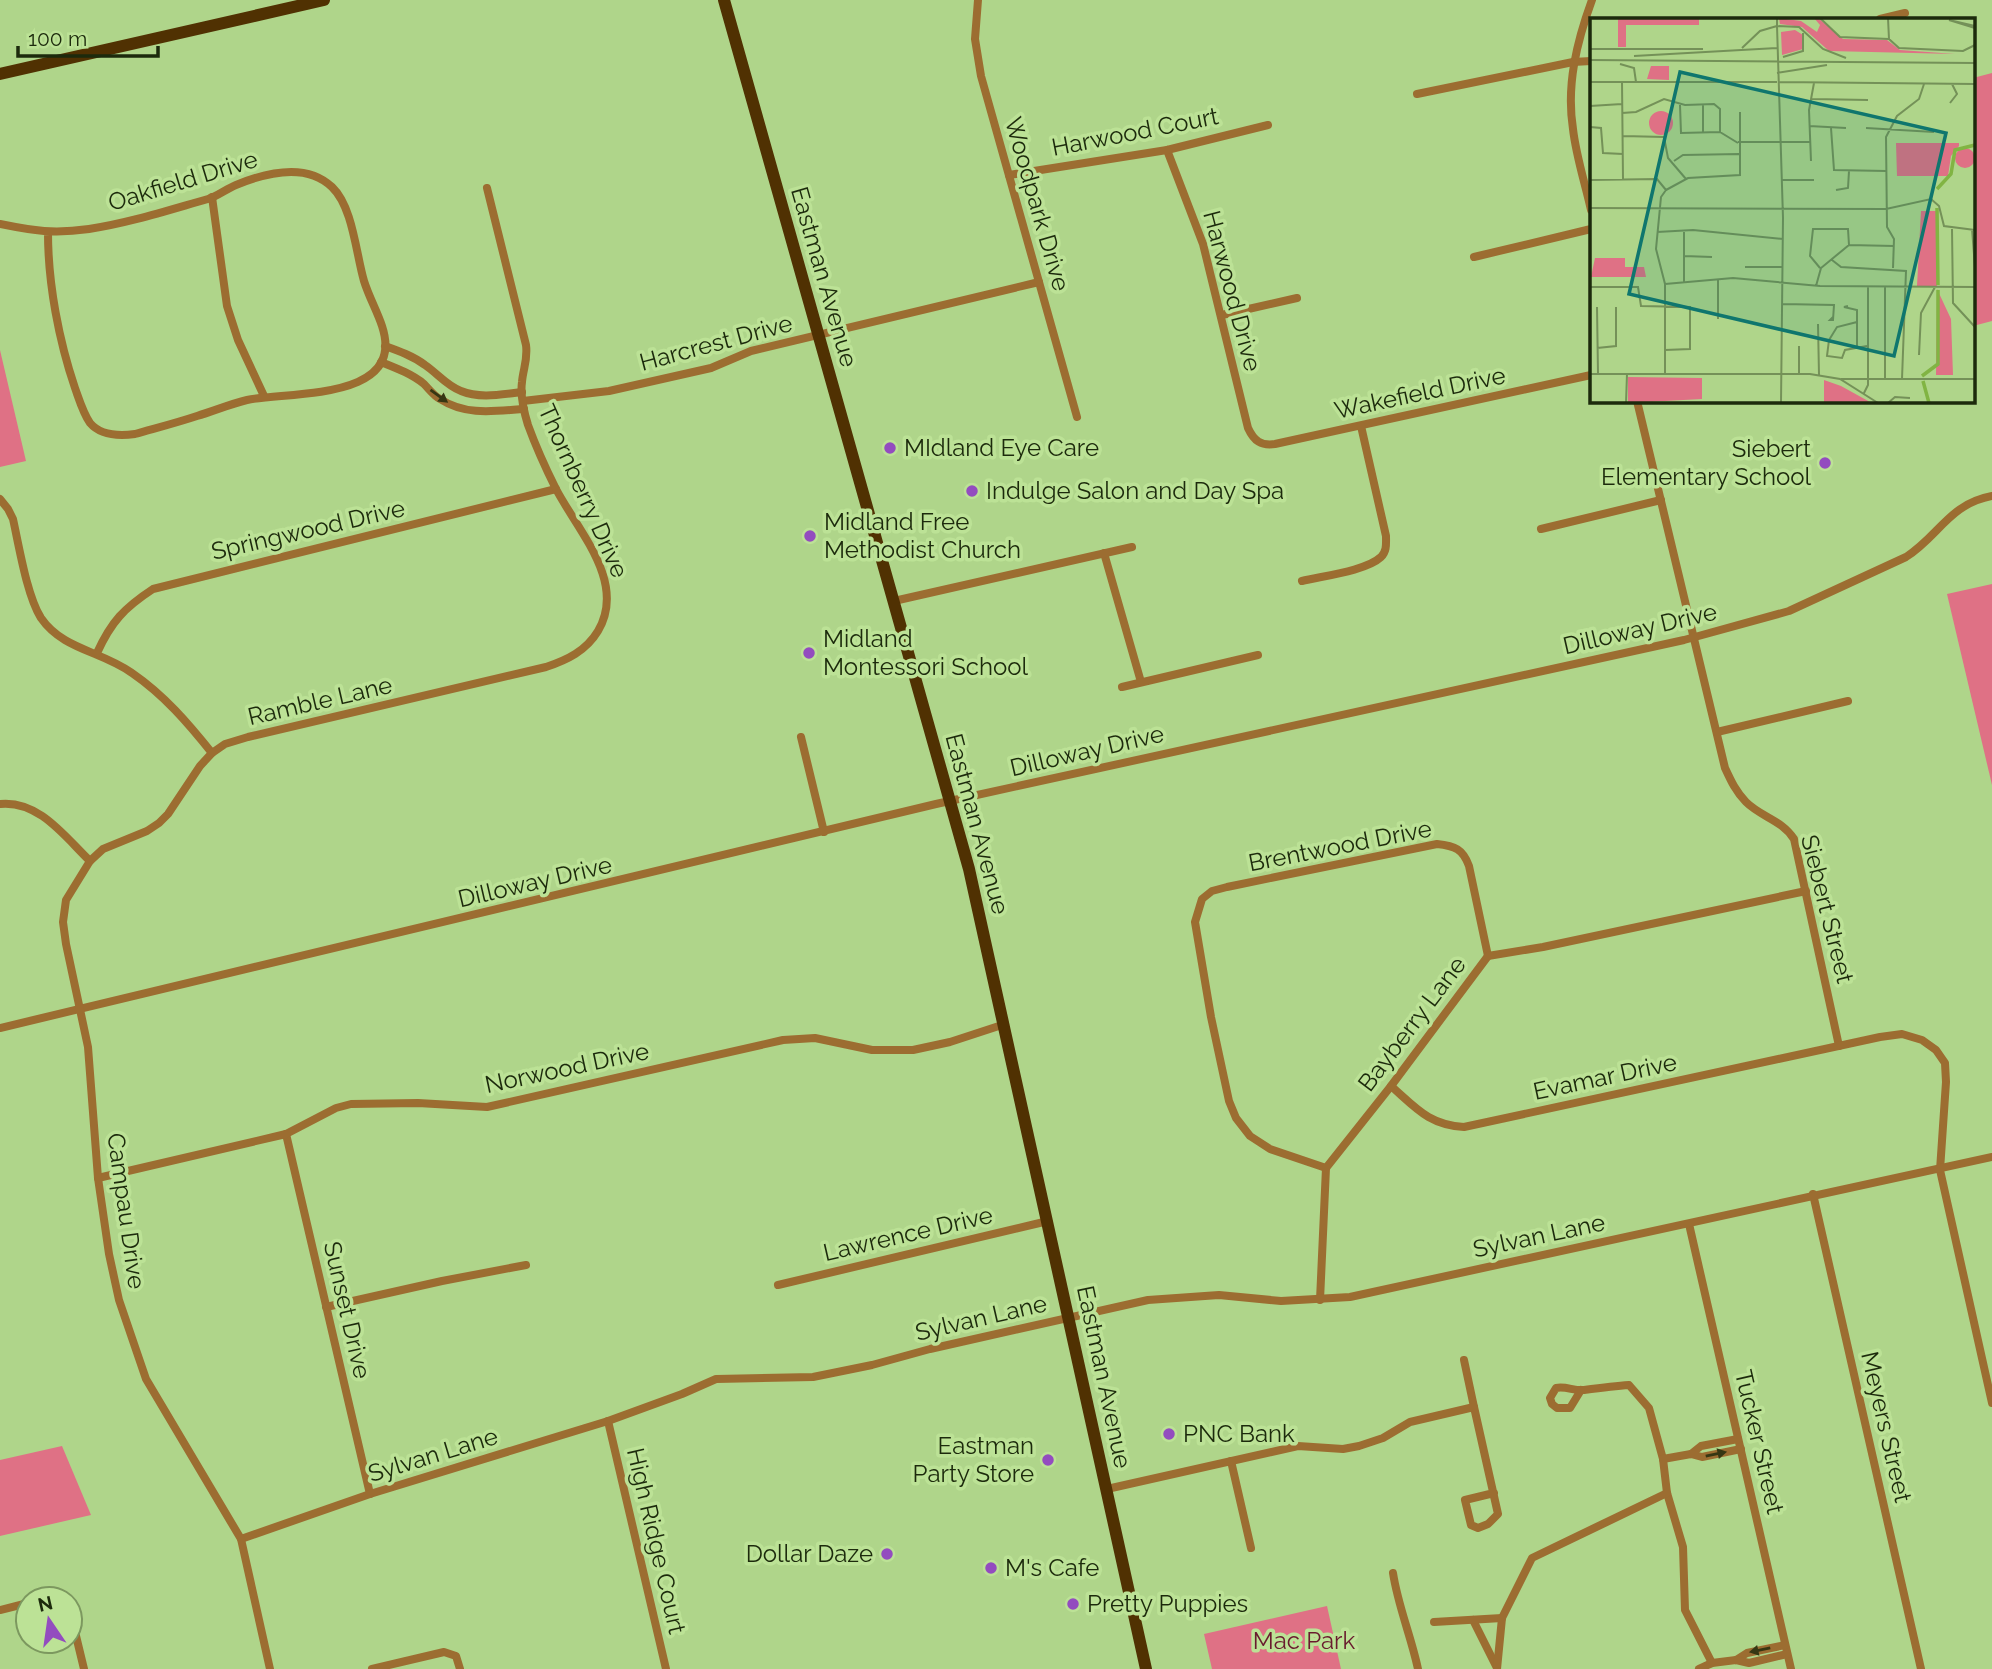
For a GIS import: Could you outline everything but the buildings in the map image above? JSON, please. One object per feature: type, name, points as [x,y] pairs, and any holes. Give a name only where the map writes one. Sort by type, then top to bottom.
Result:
[{"type":"main road","points":[[0,74],[324,0]]},
{"type":"main road","name":"Eastman Avenue","points":[[724,0],[969,869],[1146,1669]]},
{"type":"street","name":"Woodpark Drive","points":[[978,0],[975,39],[977,60],[1077,417]]},
{"type":"street","points":[[1590,206],[1572,128],[1573,62],[1592,0]]},
{"type":"street","points":[[1885,18],[1905,13]]},
{"type":"street","points":[[1417,94],[1573,62],[1590,61]]},
{"type":"street","name":"Harwood Court","points":[[1009,175],[1167,150],[1268,125]]},
{"type":"street","name":"Harwood Drive","points":[[1167,150],[1203,244],[1248,428],[1257,442]]},
{"type":"street","name":"Oakfield Drive","points":[[0,224],[48,233],[90,229],[212,198],[234,186],[274,173],[309,174],[334,188],[347,215],[364,281],[383,330],[385,345],[381,362]]},
{"type":"street","points":[[487,188],[526,345],[528,357],[522,381],[523,400]]},
{"type":"street","points":[[212,198],[227,306],[264,396]]},
{"type":"street","points":[[1474,257],[1590,229]]},
{"type":"street","points":[[48,233],[63,348],[83,409],[91,424],[107,434],[135,434],[264,396],[322,393],[341,389],[359,382],[381,362],[403,370],[423,383],[438,399],[459,408],[477,412],[523,400]]},
{"type":"street","name":"Harcrest Drive","points":[[523,400],[609,391],[711,368],[751,351],[1039,282]]},
{"type":"street","points":[[1222,315],[1297,298]]},
{"type":"street","points":[[385,345],[427,365],[442,380],[460,391],[523,400]]},
{"type":"street","name":"Wakefield Drive","points":[[1257,442],[1265,445],[1361,426],[1590,375]]},
{"type":"street","name":"Thornberry Drive","points":[[523,400],[533,439],[556,489],[600,566],[605,581],[606,609],[602,624],[594,637]]},
{"type":"street","name":"Siebert Street","points":[[1637,402],[1725,768],[1734,788],[1747,803],[1788,829],[1794,839],[1839,1046]]},
{"type":"street","points":[[1302,581],[1368,564],[1381,557],[1386,547],[1387,536],[1361,426]]},
{"type":"street","name":"Springwood Drive","points":[[97,653],[107,631],[118,616],[131,603],[153,589],[556,489]]},
{"type":"street","name":"Dilloway Drive","points":[[0,1028],[951,801],[1694,638],[1789,611],[1906,557],[1917,550],[1958,509],[1977,499],[1992,496]]},
{"type":"street","points":[[0,499],[13,519],[39,615],[51,631],[71,645],[97,653],[130,671],[161,695],[185,719],[212,753]]},
{"type":"street","points":[[1541,529],[1661,500]]},
{"type":"street","points":[[894,601],[1132,547]]},
{"type":"street","points":[[1104,553],[1142,682]]},
{"type":"street","name":"Ramble Lane","points":[[90,861],[103,849],[147,831],[159,823],[200,766],[225,744],[546,667],[580,652],[594,637]]},
{"type":"street","points":[[1122,687],[1258,655]]},
{"type":"street","points":[[1717,732],[1848,701]]},
{"type":"street","points":[[801,737],[824,832]]},
{"type":"street","points":[[0,804],[25,806],[42,814],[90,861]]},
{"type":"street","name":"Brentwood Drive","points":[[1326,1168],[1270,1149],[1250,1136],[1236,1118],[1229,1101],[1216,1041],[1195,922],[1202,899],[1212,891],[1227,887],[1437,845],[1452,846],[1464,853],[1469,866],[1488,956]]},
{"type":"street","name":"Campau Drive","points":[[90,861],[66,900],[63,922],[88,1047],[98,1178],[116,1288],[142,1367],[241,1539],[270,1669]]},
{"type":"street","name":"Bayberry Lane","points":[[1326,1168],[1488,956],[1543,947],[1806,891]]},
{"type":"street","name":"Norwood Drive","points":[[98,1178],[286,1134],[336,1108],[351,1104],[418,1103],[487,1107],[783,1040],[815,1038],[872,1049],[913,1049],[950,1042],[1005,1024]]},
{"type":"street","name":"Evamar Drive","points":[[1391,1086],[1430,1119],[1447,1126],[1464,1127],[1902,1034],[1922,1040],[1936,1050],[1945,1063],[1940,1170],[1992,1403]]},
{"type":"street","name":"Sunset Drive","points":[[286,1134],[370,1494]]},
{"type":"street","name":"Sylvan Lane","points":[[241,1539],[370,1494],[608,1421],[716,1379],[813,1377],[1148,1300],[1219,1295],[1281,1301],[1350,1297],[1992,1157]]},
{"type":"street","points":[[1320,1300],[1326,1168]]},
{"type":"street","name":"Meyers Street","points":[[1813,1195],[1921,1669]]},
{"type":"street","name":"Lawrence Drive","points":[[778,1285],[1048,1221]]},
{"type":"street","name":"Tucker Street","points":[[1689,1224],[1791,1669]]},
{"type":"street","points":[[326,1307],[526,1265]]},
{"type":"street","points":[[1464,1360],[1494,1493],[1498,1514],[1488,1524],[1478,1528],[1471,1525],[1465,1500],[1494,1493]]},
{"type":"street","points":[[1581,1390],[1599,1386],[1629,1385],[1649,1408],[1663,1459],[1667,1493],[1683,1547],[1685,1610],[1712,1663]]},
{"type":"street","points":[[1107,1489],[1298,1446],[1343,1449],[1359,1446],[1383,1438],[1410,1422],[1474,1407]]},
{"type":"street","name":"High Ridge Court","points":[[608,1421],[666,1669]]},
{"type":"street","points":[[1692,1454],[1701,1446],[1738,1439]]},
{"type":"street","points":[[1663,1459],[1692,1454],[1702,1457],[1741,1449]]},
{"type":"street","points":[[1231,1461],[1251,1548]]},
{"type":"street","points":[[1497,1669],[1502,1618],[1532,1558],[1667,1493]]},
{"type":"street","points":[[1393,1573],[1397,1601],[1418,1669]]},
{"type":"street","points":[[1434,1622],[1502,1618]]},
{"type":"street","points":[[1473,1620],[1497,1669]]},
{"type":"street","points":[[1699,1669],[1712,1663],[1736,1660],[1749,1663],[1786,1650]]},
{"type":"street","points":[[372,1669],[444,1652],[456,1657],[460,1668]]},
{"type":"green space","points":[[1992,73],[1992,321],[1974,326],[1974,78]]},
{"type":"green space","points":[[0,350],[26,461],[0,467]]},
{"type":"green space","points":[[1992,584],[1992,785],[1947,594]]},
{"type":"green space","points":[[62,1446],[91,1515],[0,1536],[0,1460]]},
{"type":"green space","name":"Mac Park","points":[[1327,1606],[1341,1669],[1212,1669],[1204,1634]]},
{"type":"place","name":"MIdland Eye Care","points":[[890,448]]},
{"type":"place","name":"Siebert Elementary School","points":[[1825,463]]},
{"type":"place","name":"Indulge Salon and Day Spa","points":[[972,491]]},
{"type":"place","name":"Midland Free Methodist Church","points":[[810,536]]},
{"type":"place","name":"Midland Montessori School","points":[[809,653]]},
{"type":"place","name":"PNC Bank","points":[[1169,1434]]},
{"type":"place","name":"Eastman Party Store","points":[[1048,1460]]},
{"type":"place","name":"Dollar Daze","points":[[887,1554]]},
{"type":"place","name":"M's Cafe","points":[[991,1568]]},
{"type":"place","name":"Pretty Puppies","points":[[1073,1604]]}]
